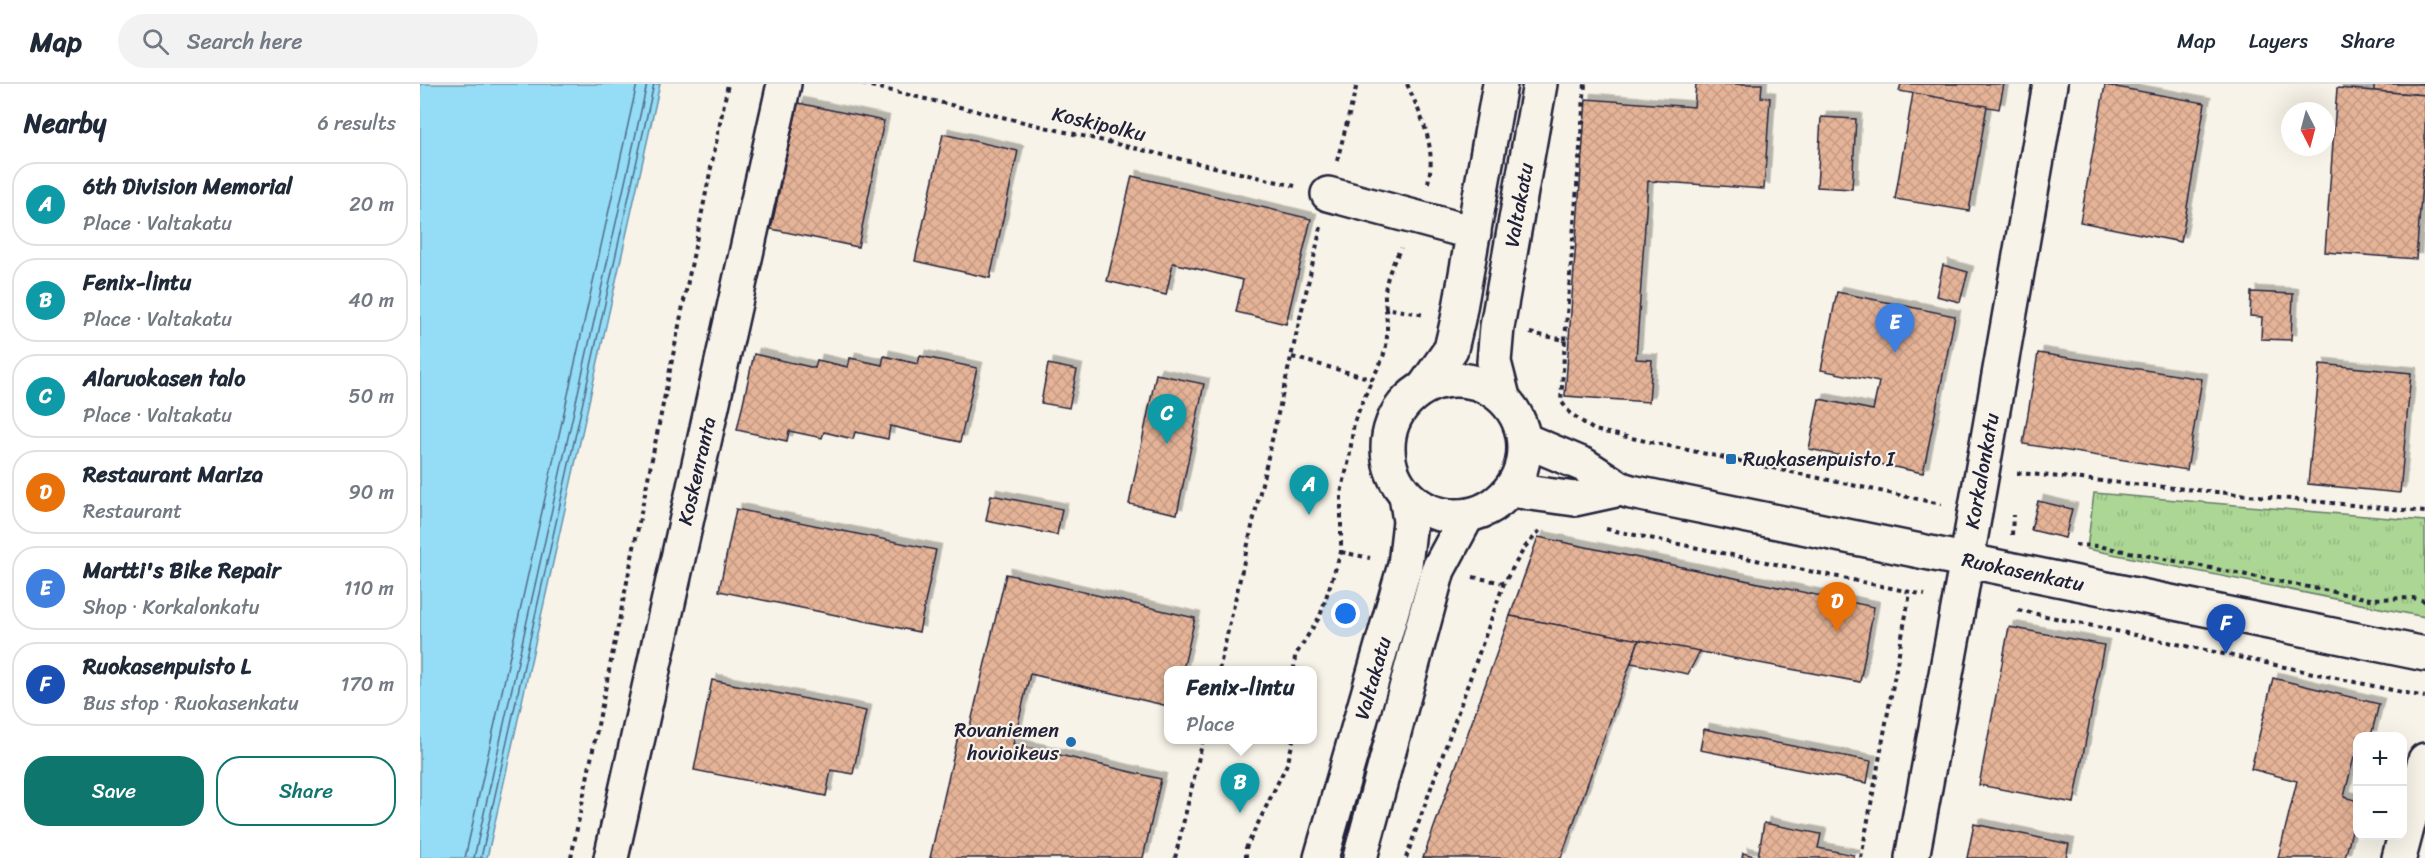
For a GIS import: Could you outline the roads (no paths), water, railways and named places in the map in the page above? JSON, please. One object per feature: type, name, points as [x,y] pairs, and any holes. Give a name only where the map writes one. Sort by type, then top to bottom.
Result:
[{"type":"street","name":"Koskenranta","points":[[611,858],[784,84]]},
{"type":"street","name":"Valtakatu","points":[[1425,386],[1450,349],[1474,233],[1500,84]]},
{"type":"street","name":"Valtakatu","points":[[1503,397],[1494,362],[1497,327],[1540,84]]},
{"type":"street","name":"Korkalonkatu","points":[[1912,858],[2050,84]]},
{"type":"street","points":[[1328,194],[1474,233]]},
{"type":"street","points":[[1460,382],[1483,385],[1503,397],[1524,428],[1527,441],[1523,469],[1510,490],[1488,508],[1467,516],[1433,513],[1406,495],[1393,477],[1387,460],[1389,426],[1403,404],[1425,386],[1460,382]]},
{"type":"street","name":"Ruokasenkatu","points":[[1527,441],[1584,465],[1621,489],[2425,654]]},
{"type":"street","name":"Ruokasenkatu","points":[[1510,490],[1575,499],[1621,489]]},
{"type":"street","name":"Valtakatu","points":[[1321,858],[1405,565],[1410,521],[1406,495]]},
{"type":"street","name":"Valtakatu","points":[[1360,858],[1438,570],[1467,516]]},
{"type":"street","points":[[2399,858],[2425,760]]},
{"type":"water","points":[[420,84],[660,84],[487,858],[420,858]]},
{"type":"place","name":"Martti's Bike Repair","points":[[1895,353]]},
{"type":"place","name":"Alaruokasen talo","points":[[1167,444]]},
{"type":"place","name":"Ruokasenpuisto I","points":[[1731,459]]},
{"type":"place","name":"6th Division Memorial","points":[[1309,515]]},
{"type":"place","name":"Restaurant Mariza","points":[[1837,632]]},
{"type":"place","name":"Ruokasenpuisto L","points":[[2226,654]]},
{"type":"place","name":"Rovaniemen hovioikeus","points":[[1071,742]]},
{"type":"place","name":"Fenix-lintu","points":[[1240,813]]}]
